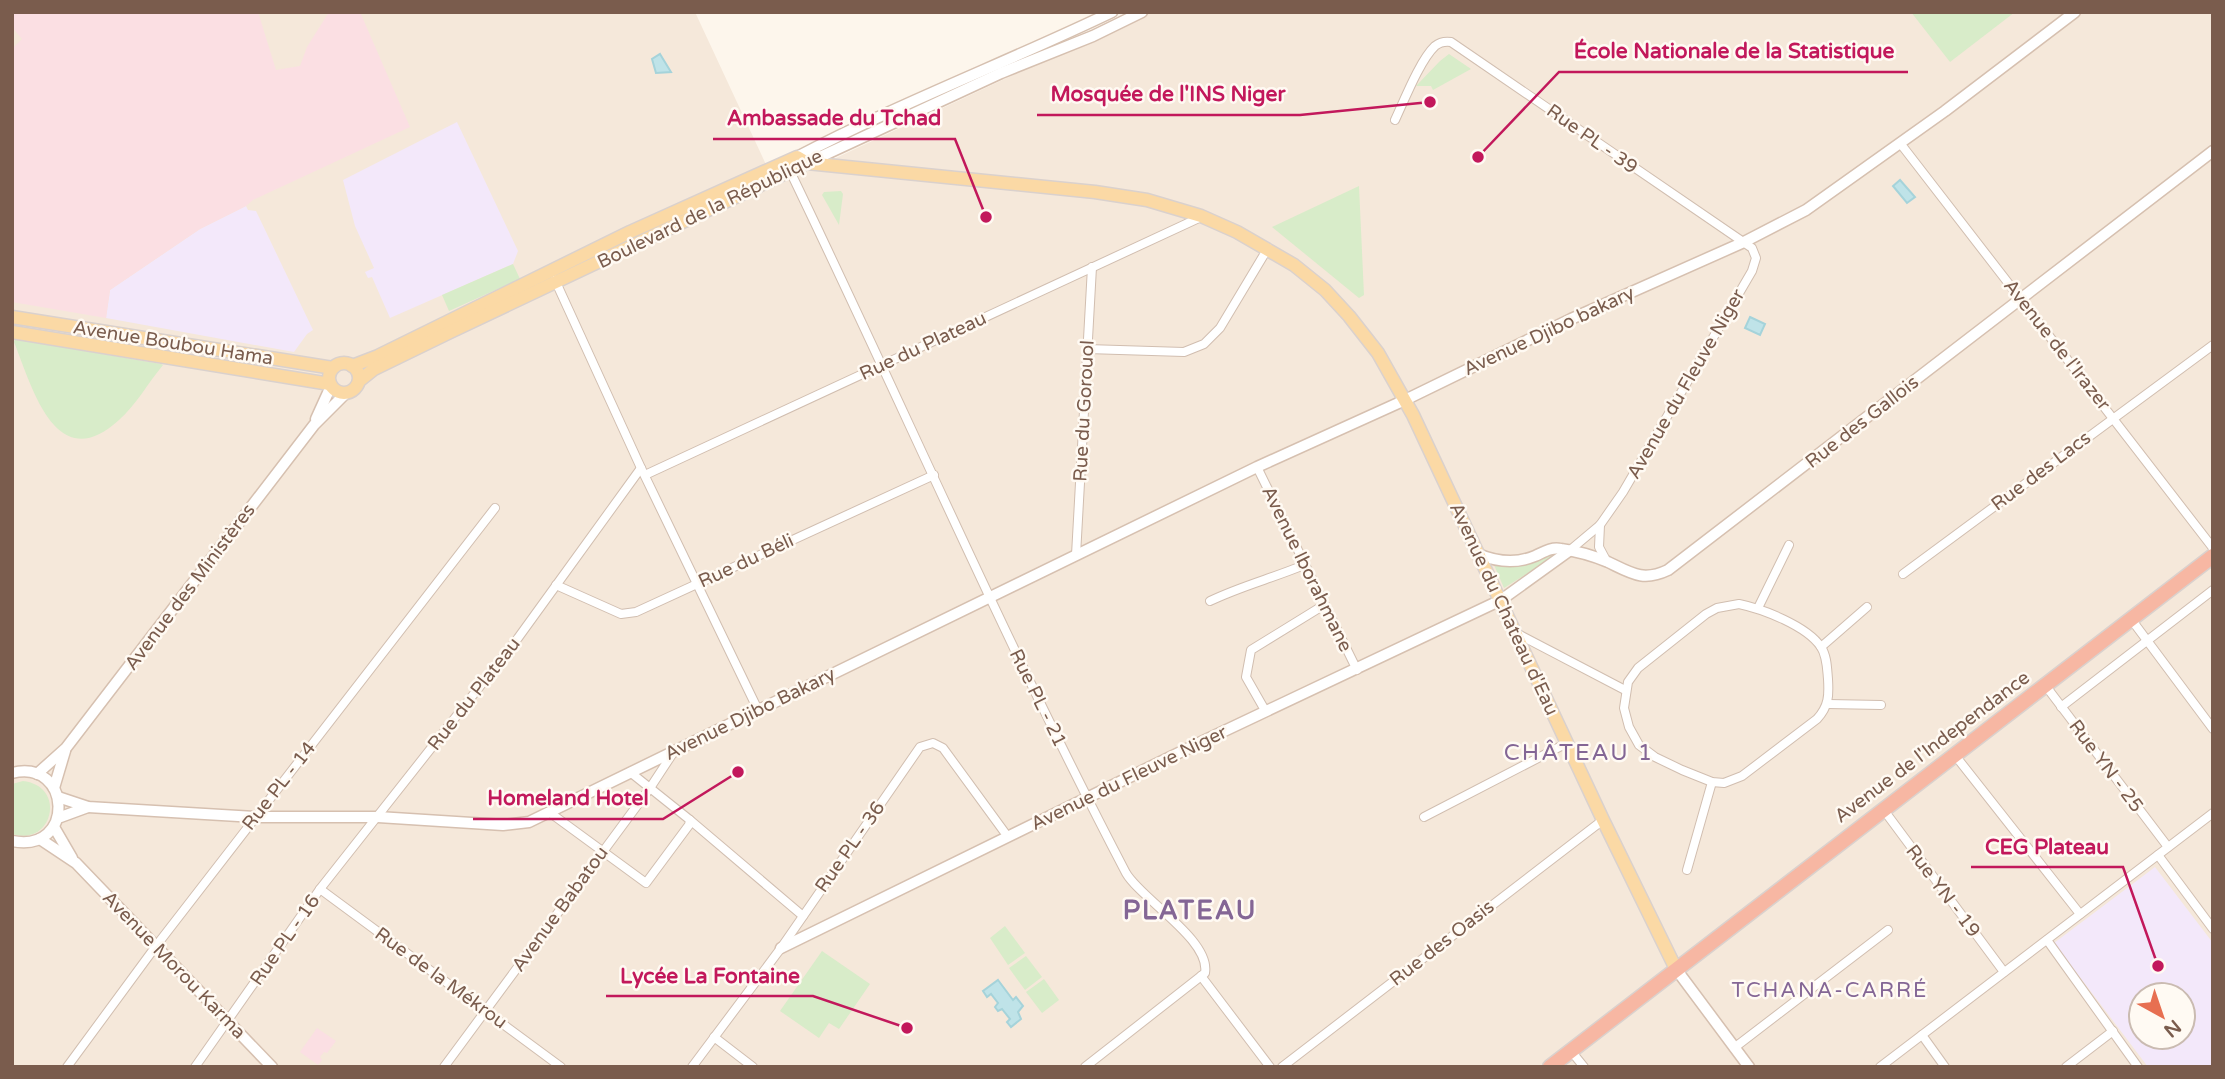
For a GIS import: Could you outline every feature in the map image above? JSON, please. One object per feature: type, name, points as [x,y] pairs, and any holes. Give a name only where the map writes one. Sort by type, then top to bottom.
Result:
[{"type":"highway","name":"Avenue de l'Independance","points":[[1550,1067],[2213,556]]},
{"type":"main road","name":"Avenue du Chateau d'Eau","points":[[795,163],[1095,192],[1146,200],[1201,216],[1268,248],[1325,290],[1378,353],[1422,432],[1676,970]]},
{"type":"main road","name":"Boulevard de la République","points":[[359,381],[374,369],[720,190],[795,163]]},
{"type":"main road","name":"Boulevard de la République","points":[[352,366],[554,277]]},
{"type":"main road","name":"Avenue Boubou Hama","points":[[12,317],[333,368]]},
{"type":"main road","name":"Avenue Boubou Hama","points":[[12,332],[331,385]]},
{"type":"main road","points":[[340,364],[352,366],[359,374],[355,389],[346,393],[338,392],[331,385],[333,368],[340,364]]},
{"type":"street","name":"Boulevard de la République","points":[[795,163],[1000,68],[1112,12]]},
{"type":"street","name":"Boulevard de la République","points":[[1000,68],[1093,36],[1142,12]]},
{"type":"street","name":"Avenue Djibo bakary","points":[[991,598],[1257,467],[1405,400],[1536,335],[1744,242],[1816,204],[2075,12]]},
{"type":"street","points":[[1087,24],[1093,36]]},
{"type":"street","name":"Rue PL - 39","points":[[1395,120],[1433,48],[1440,43],[1451,42],[1744,242]]},
{"type":"street","name":"Avenue de l'Irazer","points":[[1900,143],[2213,548]]},
{"type":"street","name":"Rue des Gallois","points":[[1478,554],[1497,561],[1506,561],[1527,558],[1548,550],[1569,551],[1646,577],[1668,570],[2213,151]]},
{"type":"street","name":"Rue PL - 21","points":[[795,163],[883,364],[1087,798],[1130,880],[1175,920],[1202,955],[1206,969],[1201,976]]},
{"type":"street","name":"Rue du Plateau","points":[[378,817],[518,638],[643,471],[883,364],[1201,216]]},
{"type":"street","name":"Avenue du Fleuve Niger","points":[[692,1067],[781,948],[1501,600],[1569,551],[1600,525],[1623,492],[1752,271],[1756,258],[1744,242]]},
{"type":"street","points":[[1087,349],[1184,352],[1204,344],[1220,328],[1268,248]]},
{"type":"street","name":"Rue du Gorouol","points":[[1076,555],[1092,267]]},
{"type":"street","points":[[554,277],[643,471],[758,710]]},
{"type":"street","name":"Rue des Lacs","points":[[1903,574],[2213,345]]},
{"type":"street","name":"Avenue des Ministères","points":[[314,425],[331,385]]},
{"type":"street","name":"Avenue des Ministères","points":[[37,774],[66,748],[314,425],[346,393]]},
{"type":"street","name":"Avenue Iborahmane","points":[[1257,467],[1357,670]]},
{"type":"street","name":"Rue du Béli","points":[[556,585],[626,615],[934,474]]},
{"type":"street","name":"Rue PL - 14","points":[[66,1067],[156,946],[495,508]]},
{"type":"street","points":[[1600,525],[1599,547],[1606,562]]},
{"type":"street","points":[[1758,608],[1789,545]]},
{"type":"street","points":[[1210,601],[1237,588],[1276,577],[1304,565]]},
{"type":"street","points":[[2061,706],[2213,590]]},
{"type":"street","name":"Avenue Djibo Bakary","points":[[88,807],[256,817],[378,817],[503,825],[529,822],[991,598]]},
{"type":"street","points":[[1739,604],[1758,608],[1794,626],[1814,639],[1821,648],[1827,666],[1830,696],[1818,719],[1742,776],[1724,783],[1712,782],[1669,764],[1639,745],[1629,727],[1625,708],[1625,690],[1638,668],[1717,608],[1739,604]]},
{"type":"street","points":[[1266,712],[1246,677],[1251,650],[1324,605]]},
{"type":"street","points":[[1821,648],[1867,607]]},
{"type":"street","points":[[2131,619],[2213,729]]},
{"type":"street","points":[[1515,632],[1625,690]]},
{"type":"street","name":"Rue YN - 25","points":[[2045,685],[2168,847]]},
{"type":"street","points":[[1828,704],[1881,705]]},
{"type":"street","name":"Rue PL - 36","points":[[781,948],[920,747],[933,743],[943,748],[1008,837]]},
{"type":"street","points":[[1424,817],[1567,743]]},
{"type":"street","name":"Avenue des Ministères","points":[[56,822],[56,792],[66,748]]},
{"type":"street","name":"Avenue Babatou","points":[[444,1067],[650,788],[674,750]]},
{"type":"street","points":[[1954,754],[2080,914]]},
{"type":"street","points":[[12,773],[24,771],[37,774],[56,792],[88,807]]},
{"type":"street","points":[[630,772],[803,916]]},
{"type":"street","points":[[1687,870],[1712,782]]},
{"type":"street","points":[[12,841],[31,842],[40,839],[56,822],[88,807]]},
{"type":"street","name":"Rue YN - 19","points":[[1883,809],[2004,972]]},
{"type":"street","points":[[549,812],[646,883],[690,820]]},
{"type":"street","points":[[1881,1067],[2213,813]]},
{"type":"street","name":"Rue PL - 16","points":[[195,1067],[320,889],[378,817]]},
{"type":"street","name":"Rue des Oasis","points":[[1282,1067],[1603,820]]},
{"type":"street","name":"Avenue Morou Karma","points":[[56,822],[76,863]]},
{"type":"street","name":"Avenue Morou Karma","points":[[40,839],[76,863],[272,1067]]},
{"type":"street","points":[[2158,855],[2213,929]]},
{"type":"street","name":"Rue de la Mékrou","points":[[320,889],[560,1066]]},
{"type":"street","points":[[1734,1048],[1888,930]]},
{"type":"street","points":[[2047,940],[2138,1067]]},
{"type":"street","points":[[1676,970],[1749,1067]]},
{"type":"street","points":[[1085,1067],[1201,976],[1270,1067]]},
{"type":"street","points":[[2066,1067],[2113,1031]]},
{"type":"street","points":[[1922,1035],[1945,1067]]},
{"type":"street","points":[[713,1037],[753,1067]]},
{"type":"street","points":[[1571,1051],[1584,1067]]},
{"type":"shaded area","points":[[12,12],[695,12],[776,186],[1148,12],[2213,12],[2213,1067],[12,1067]]},
{"type":"shaded area","points":[[12,12],[258,12],[276,70],[300,66],[307,47],[329,12],[360,12],[410,127],[253,200],[200,229],[110,290],[106,318],[12,302],[12,49],[22,39],[12,27]]},
{"type":"shaded area","points":[[457,122],[518,251],[513,264],[390,318],[372,277],[368,278],[365,272],[374,268],[355,226],[343,180]]},
{"type":"shaded area","points":[[246,206],[248,210],[256,211],[313,330],[294,352],[106,318],[110,290],[200,229]]},
{"type":"shaded area","points":[[2155,867],[2213,943],[2213,1067],[2148,1067],[2136,1051],[2197,1051],[2197,981],[2127,981],[2127,1039],[2054,943]]},
{"type":"shaded area","points":[[317,1028],[336,1041],[327,1053],[324,1052],[320,1057],[322,1060],[318,1065],[300,1052]]},
{"type":"green space","points":[[1911,12],[2015,12],[1950,62]]},
{"type":"green space","points":[[1449,54],[1471,69],[1433,90],[1431,86],[1416,86],[1440,61]]},
{"type":"green space","points":[[1359,186],[1364,295],[1359,298],[1272,227]]},
{"type":"green space","points":[[841,191],[843,194],[839,225],[822,195],[824,192]]},
{"type":"green space","points":[[513,264],[520,279],[449,311],[442,295]]},
{"type":"green space","points":[[15,339],[163,365],[119,420],[97,435],[79,439],[63,433],[50,420],[29,381]]},
{"type":"green space","points":[[1556,551],[1558,554],[1504,588],[1494,565]]},
{"type":"green space","points":[[23,781],[37,785],[46,793],[50,803],[45,824],[37,832],[26,836],[12,834],[12,784]]},
{"type":"green space","points":[[1005,926],[1025,953],[1008,965],[990,938]]},
{"type":"green space","points":[[822,951],[870,984],[839,1029],[829,1023],[819,1038],[780,1011]]},
{"type":"green space","points":[[1026,956],[1042,977],[1025,990],[1009,968]]},
{"type":"green space","points":[[1044,979],[1059,1000],[1042,1013],[1026,992]]},
{"type":"water","points":[[660,54],[671,72],[656,73],[652,59]]},
{"type":"water","points":[[1900,180],[1915,197],[1907,203],[1893,186]]},
{"type":"water","points":[[1750,317],[1765,324],[1760,335],[1745,328]]},
{"type":"water","points":[[998,980],[1013,1000],[1016,997],[1023,1006],[1018,1012],[1021,1019],[1011,1027],[1007,1022],[1010,1019],[1002,1009],[998,1011],[995,1007],[998,1003],[991,994],[987,997],[983,991]]},
{"type":"place","name":"Mosquée de l'INS Niger","points":[[1430,102]]},
{"type":"place","name":"École Nationale de la Statistique","points":[[1478,157]]},
{"type":"place","name":"Ambassade du Tchad","points":[[986,217]]},
{"type":"place","name":"Homeland Hotel","points":[[738,772]]},
{"type":"place","name":"CEG Plateau","points":[[2158,966]]},
{"type":"place","name":"Lycée La Fontaine","points":[[907,1028]]},
{"type":"district","name":"CHÂTEAU 1","points":[[1579,753]]},
{"type":"district","name":"PLATEAU","points":[[1190,910]]},
{"type":"district","name":"TCHANA-CARRÉ","points":[[1830,990]]}]
